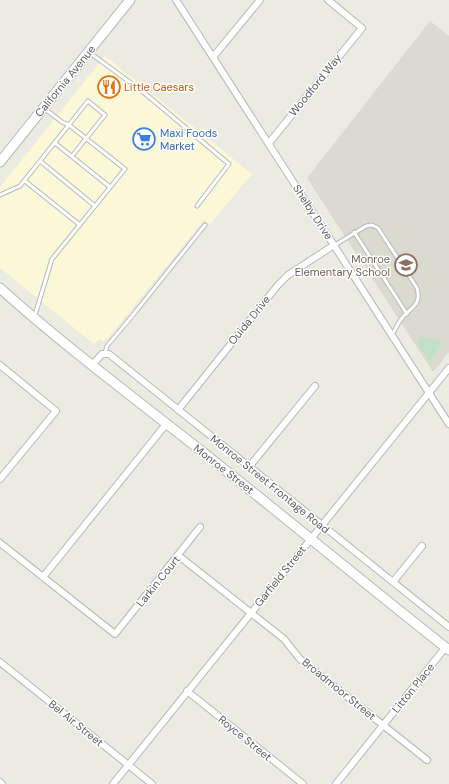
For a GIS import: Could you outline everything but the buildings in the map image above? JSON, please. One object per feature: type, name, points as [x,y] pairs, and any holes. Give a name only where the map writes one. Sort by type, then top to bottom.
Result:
[{"type":"main road","name":"California Avenue","points":[[0,162],[130,0]]},
{"type":"main road","name":"Monroe Street","points":[[0,288],[92,365],[311,538],[447,649]]},
{"type":"street","name":"Shelby Drive","points":[[176,0],[449,424]]},
{"type":"street","points":[[213,57],[260,0]]},
{"type":"street","name":"Woodford Way","points":[[269,143],[362,28],[328,0]]},
{"type":"street","name":"Ouida Drive","points":[[178,410],[278,285],[288,275],[334,245]]},
{"type":"street","points":[[92,365],[102,354],[105,353]]},
{"type":"street","name":"Monroe Street Frontage Road","points":[[105,353],[109,354],[321,526],[449,627]]},
{"type":"street","points":[[0,365],[56,411],[0,479]]},
{"type":"street","name":"Garfield Street","points":[[113,784],[428,392],[449,368]]},
{"type":"street","points":[[249,467],[315,386]]},
{"type":"street","points":[[0,543],[43,577],[167,423]]},
{"type":"street","name":"Larkin Court","points":[[43,577],[115,634],[179,556],[200,527]]},
{"type":"street","points":[[393,582],[422,546]]},
{"type":"street","name":"Broadmoor Street","points":[[179,556],[284,639],[300,659],[427,760]]},
{"type":"street","name":"Litton Place","points":[[336,784],[447,649]]},
{"type":"street","name":"Bel Air Street","points":[[0,662],[152,784]]},
{"type":"street","name":"Royce Street","points":[[187,691],[303,784]]},
{"type":"lane","points":[[88,52],[142,92],[230,164],[196,206]]},
{"type":"lane","points":[[0,195],[20,186],[88,101],[105,115],[72,156]]},
{"type":"lane","points":[[34,317],[52,259],[125,169],[69,125],[62,122],[44,108]]},
{"type":"lane","points":[[55,143],[110,187]]},
{"type":"lane","points":[[40,162],[95,206]]},
{"type":"lane","points":[[24,181],[80,225]]},
{"type":"lane","points":[[105,353],[107,346],[205,225]]},
{"type":"lane","points":[[334,245],[366,226],[372,225],[378,228],[417,288],[419,294],[415,306],[402,318],[392,335]]},
{"type":"lane","points":[[354,232],[407,314]]},
{"type":"shaded area","name":"Monroe Elementary School","points":[[430,21],[449,36],[449,352],[433,372],[307,178]]},
{"type":"shaded area","points":[[105,56],[252,174],[210,224],[204,220],[109,337],[104,342],[99,339],[94,344],[0,268],[0,187]]},
{"type":"green space","points":[[420,337],[441,340],[440,348],[429,361],[418,344]]},
{"type":"place","name":"Little Caesars","points":[[109,87]]},
{"type":"place","name":"Maxi Foods Market","points":[[144,139]]},
{"type":"place","name":"Monroe Elementary School","points":[[406,265]]}]
